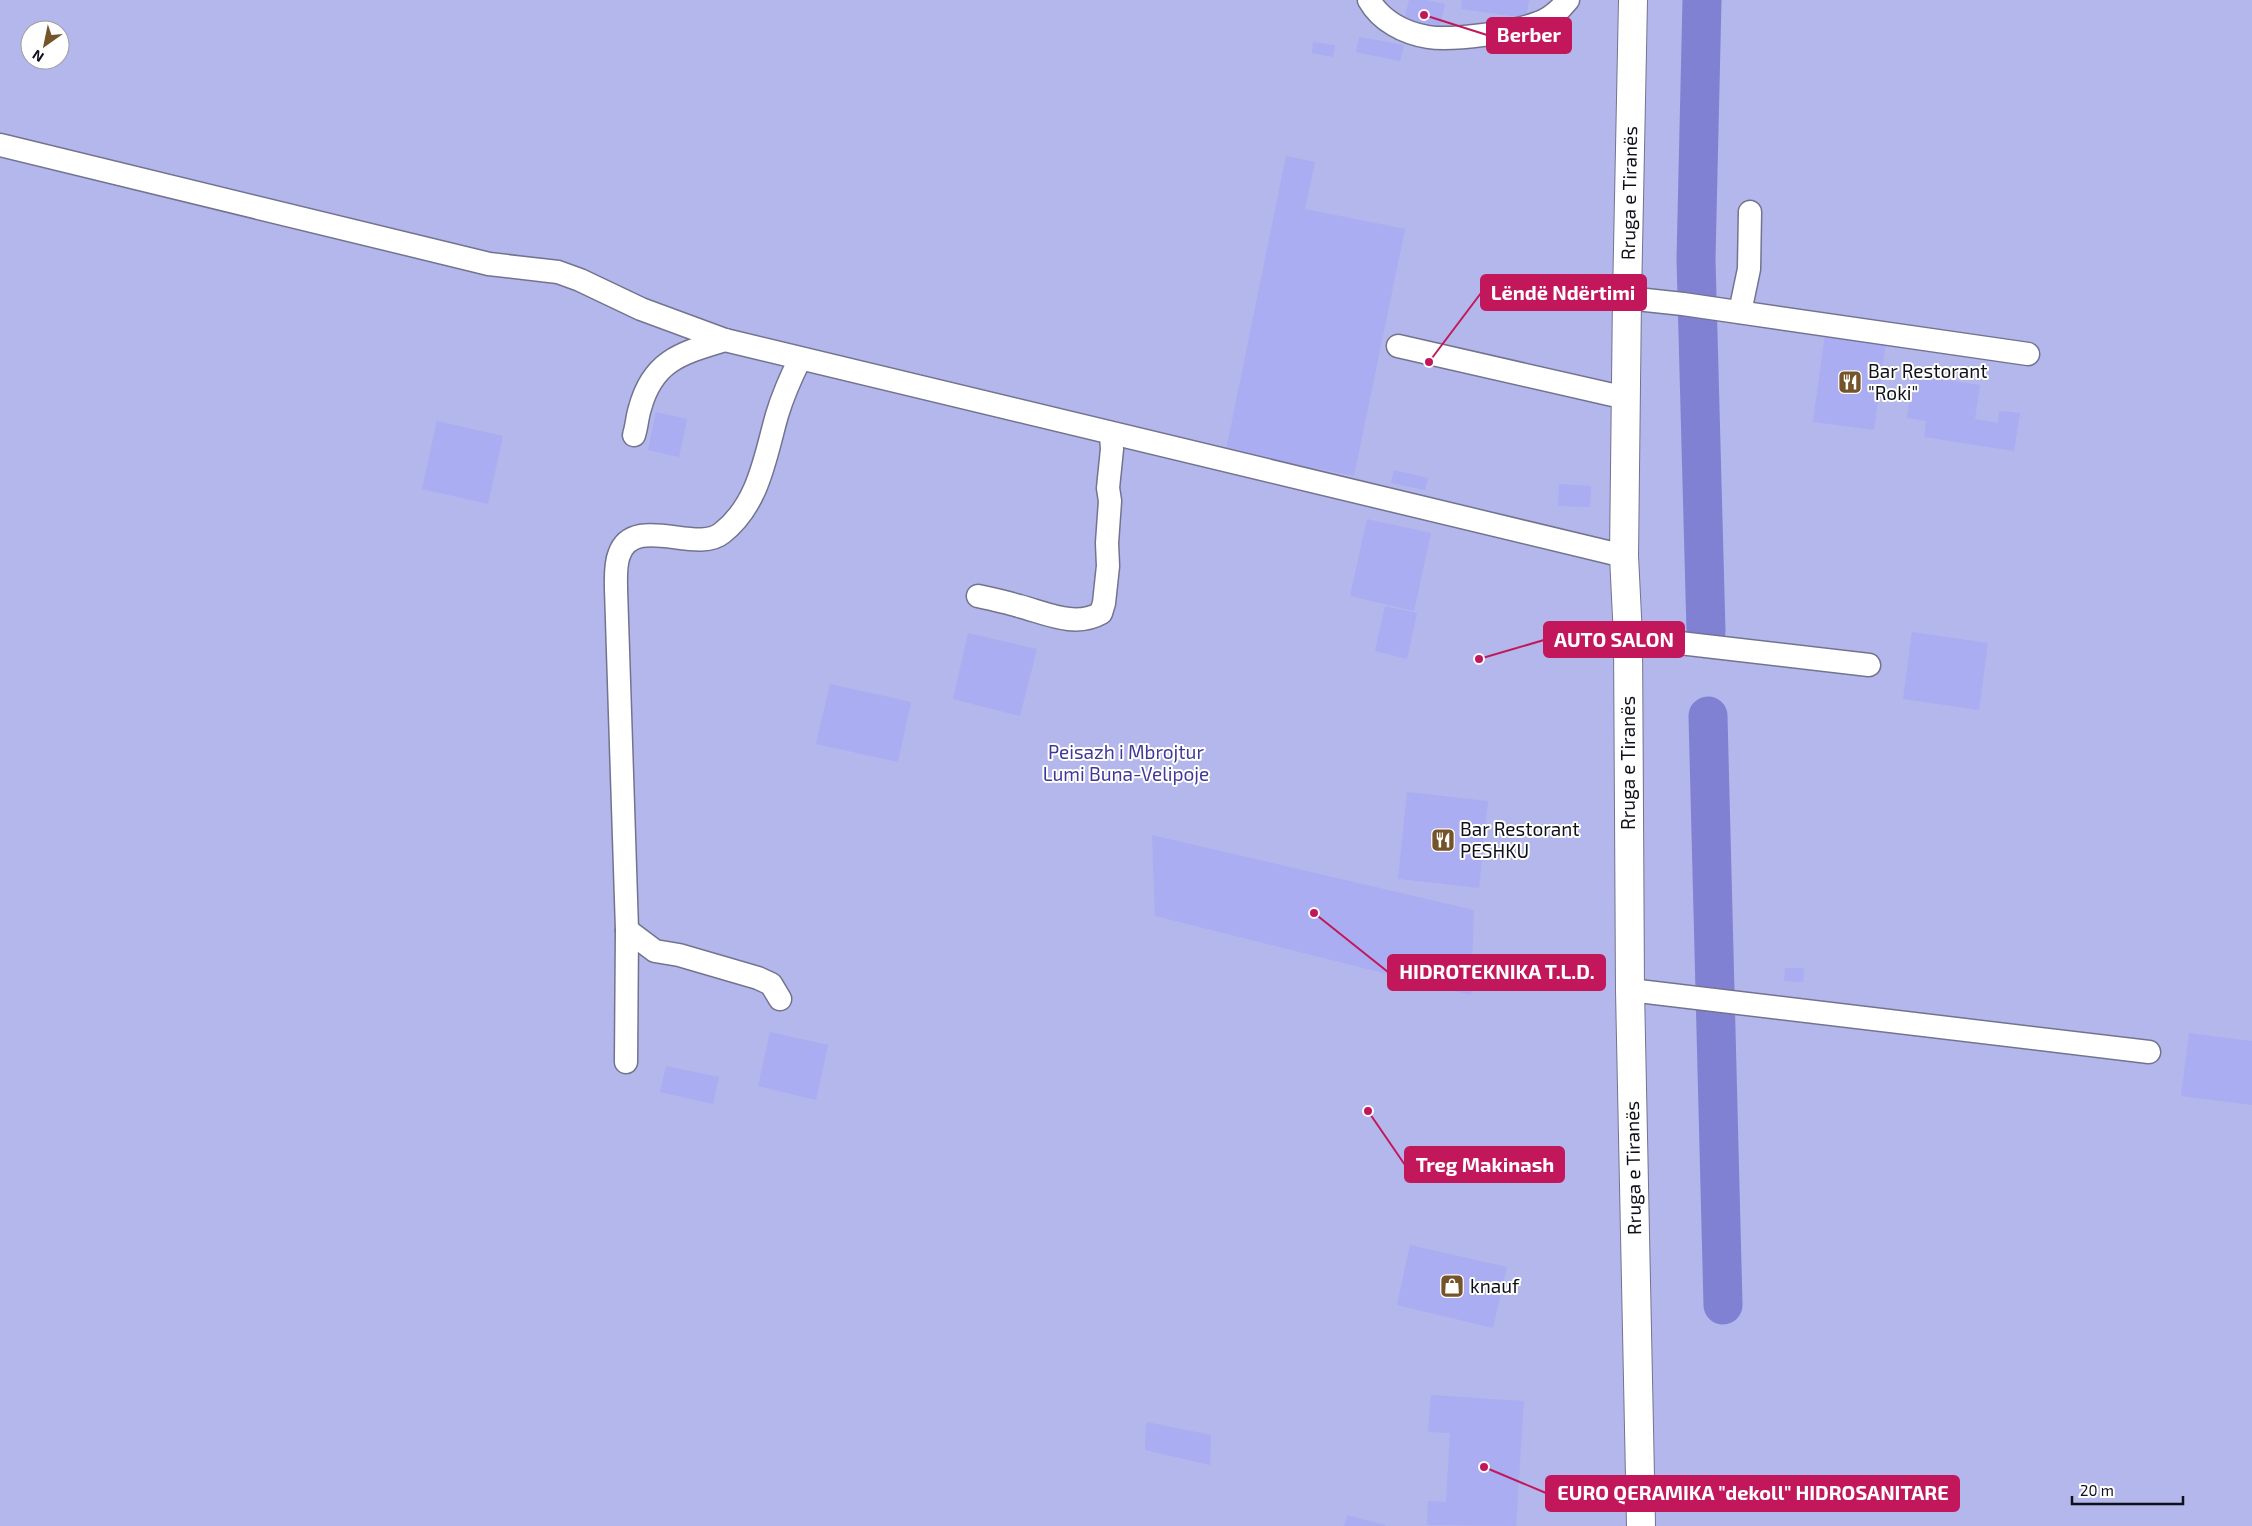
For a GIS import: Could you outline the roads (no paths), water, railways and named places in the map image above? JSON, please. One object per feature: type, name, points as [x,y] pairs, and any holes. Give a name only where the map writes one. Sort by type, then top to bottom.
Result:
[{"type":"main road","name":"Rruga e Tiranës","points":[[1633,0],[1626,298],[1624,556],[1628,637],[1630,990],[1640,1526]]},
{"type":"lane","points":[[1369,0],[1376,12],[1390,23],[1429,37],[1470,36],[1538,23],[1552,15],[1568,0]]},
{"type":"lane","points":[[0,145],[489,264],[558,272],[580,280],[641,309],[726,340],[1624,556]]},
{"type":"lane","points":[[1736,312],[1749,270],[1750,212]]},
{"type":"lane","points":[[1626,298],[1683,304],[2028,354]]},
{"type":"lane","points":[[634,435],[643,401],[654,375],[662,366],[677,356],[726,340]]},
{"type":"lane","points":[[1398,346],[1626,398]]},
{"type":"lane","points":[[626,1062],[627,930],[616,589],[619,555],[631,539],[640,536],[672,535],[709,539],[720,535],[733,524],[745,510],[755,490],[787,385],[800,359]]},
{"type":"lane","points":[[978,596],[1015,604],[1062,619],[1092,618],[1101,613],[1108,566],[1107,543],[1110,501],[1108,488],[1112,449],[1111,434]]},
{"type":"lane","points":[[1628,637],[1869,665]]},
{"type":"lane","points":[[627,930],[655,951],[679,955],[758,978],[770,984],[780,999]]},
{"type":"lane","points":[[1630,990],[2148,1052]]},
{"type":"waterway","points":[[1702,0],[1696,259],[1706,631]]},
{"type":"waterway","points":[[1708,716],[1723,1305]]},
{"type":"place","name":"Berber","points":[[1424,15]]},
{"type":"place","name":"Lëndë Ndërtimi","points":[[1429,362]]},
{"type":"place","name":"Bar Restorant \"Roki\"","points":[[1850,382]]},
{"type":"place","name":"AUTO SALON","points":[[1479,659]]},
{"type":"place","name":"Bar Restorant PESHKU","points":[[1443,840]]},
{"type":"place","name":"HIDROTEKNIKA T.L.D.","points":[[1314,913]]},
{"type":"place","name":"Treg Makinash","points":[[1368,1111]]},
{"type":"place","name":"knauf","points":[[1452,1286]]},
{"type":"place","name":"EURO QERAMIKA \"dekoll\" HIDROSANITARE","points":[[1484,1467]]},
{"type":"park label","name":"Peisazh i Mbrojtur Lumi Buna-Velipoje","points":[[1126,763]]}]
